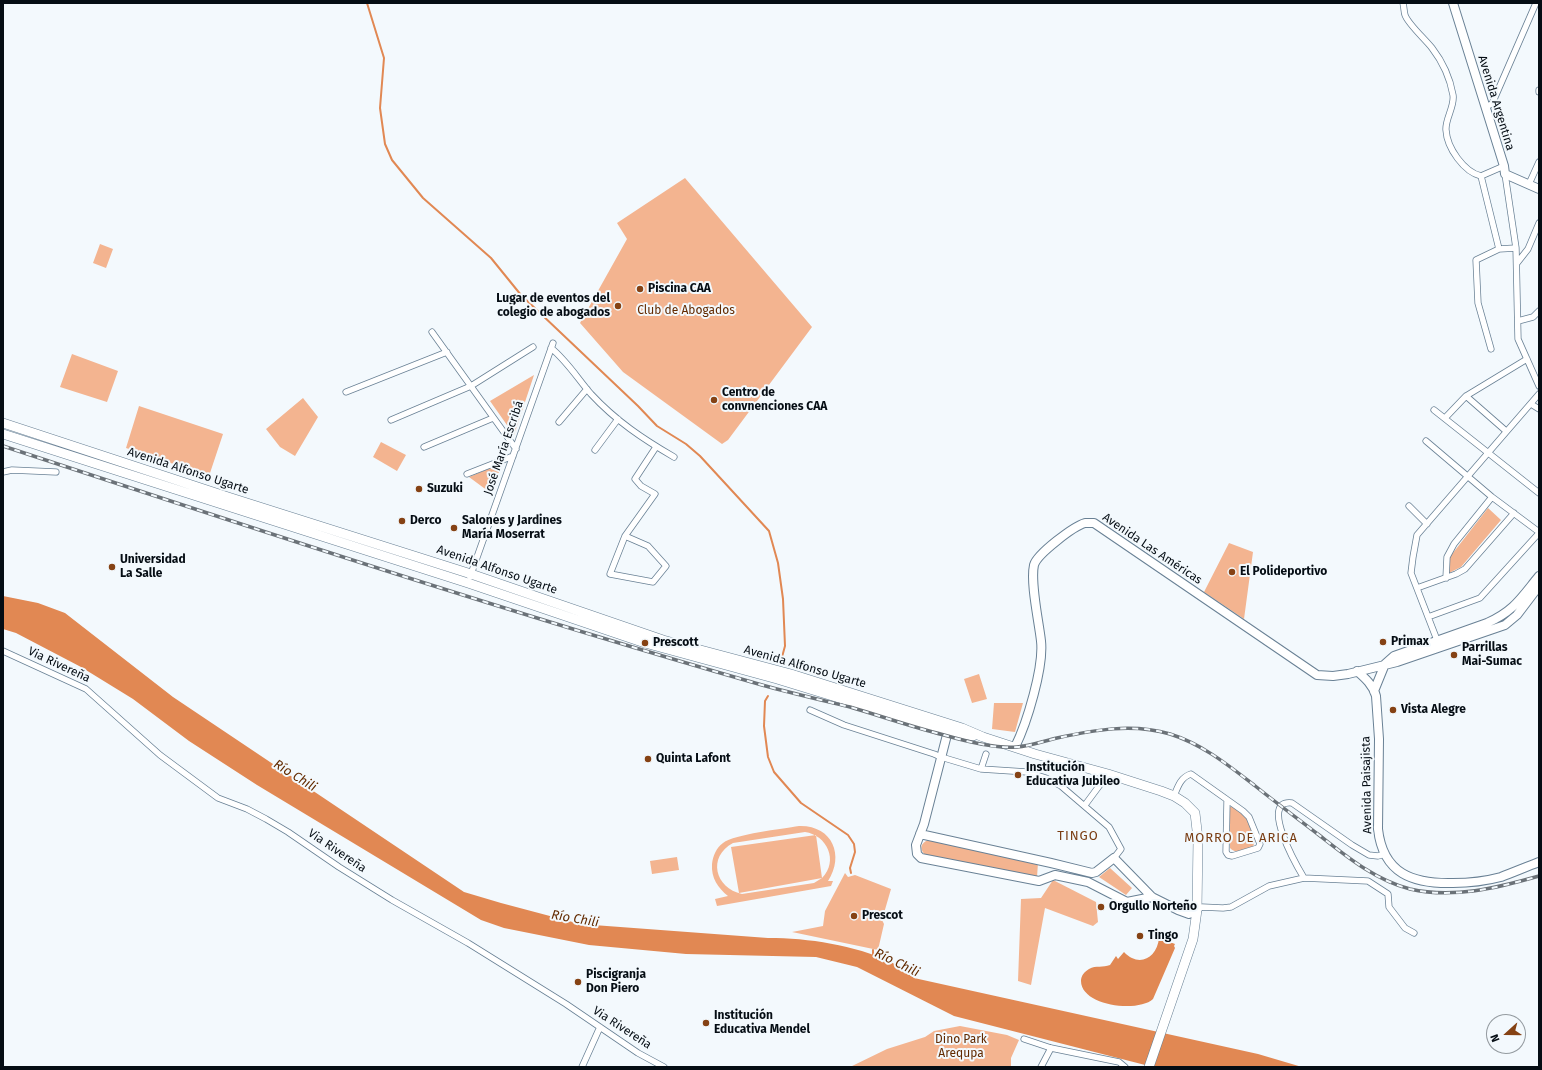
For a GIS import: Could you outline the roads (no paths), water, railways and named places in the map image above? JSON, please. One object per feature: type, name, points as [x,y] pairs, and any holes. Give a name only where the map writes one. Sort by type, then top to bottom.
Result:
[{"type":"main road","name":"Avenida Argentina","points":[[1453,3],[1504,170]]},
{"type":"main road","points":[[1504,170],[1539,189]]},
{"type":"main road","name":"Avenida Alfonso Ugarte","points":[[3,424],[472,574],[663,640],[949,728],[1015,746],[1035,754],[1108,774],[1174,796],[1185,803],[1195,813],[1198,839],[1197,910],[1193,939],[1149,1067]]},
{"type":"main road","name":"Avenida Alfonso Ugarte","points":[[3,434],[468,583],[645,643],[774,674]]},
{"type":"main road","name":"Avenida Las Américas","points":[[1015,746],[1025,725],[1039,670],[1042,644],[1033,579],[1035,564],[1044,551],[1076,527],[1085,523],[1094,523],[1318,674],[1332,676],[1397,662],[1505,625],[1517,615],[1539,586]]},
{"type":"main road","name":"Avenida Las Américas","points":[[1385,664],[1394,656],[1502,617],[1517,604],[1539,576]]},
{"type":"main road","points":[[1374,691],[1385,664]]},
{"type":"main road","name":"Avenida Paisajista","points":[[1357,671],[1367,680],[1374,691],[1377,702],[1379,739],[1378,829],[1384,854],[1390,863],[1408,877],[1420,881],[1436,883],[1464,883],[1500,877],[1539,862]]},
{"type":"main road","points":[[949,728],[940,757],[924,824],[916,845],[917,854],[921,858],[932,862],[1039,881],[1055,875],[1088,882],[1127,902],[1152,898]]},
{"type":"main road","points":[[920,834],[1092,873],[1096,872],[1114,858],[1152,898],[1189,914],[1197,910]]},
{"type":"main road","points":[[1051,863],[1051,876]]},
{"type":"main road","points":[[1088,882],[1092,873]]},
{"type":"street","points":[[1403,3],[1405,15],[1442,63],[1450,83],[1454,96],[1446,131],[1450,145],[1458,160],[1474,174],[1481,176],[1504,170],[1516,248],[1518,339],[1539,386]]},
{"type":"street","points":[[1485,107],[1492,104],[1536,3]]},
{"type":"street","points":[[1528,184],[1539,162]]},
{"type":"street","points":[[1481,176],[1499,249]]},
{"type":"street","points":[[1517,264],[1528,249],[1539,223]]},
{"type":"street","points":[[1491,349],[1478,303],[1476,260],[1499,249],[1516,248]]},
{"type":"street","points":[[1518,321],[1533,317],[1539,312]]},
{"type":"street","points":[[432,332],[516,449]]},
{"type":"street","name":"José María Escribá","points":[[468,583],[552,346],[587,390]]},
{"type":"street","points":[[392,420],[471,386],[532,347]]},
{"type":"street","points":[[346,392],[447,352]]},
{"type":"street","points":[[1445,418],[1466,396],[1527,359]]},
{"type":"street","points":[[559,422],[587,390],[636,434],[674,457]]},
{"type":"street","points":[[1437,640],[1411,573],[1417,535],[1539,394]]},
{"type":"street","points":[[1466,396],[1506,431]]},
{"type":"street","points":[[1531,404],[1539,409]]},
{"type":"street","points":[[1434,410],[1539,493]]},
{"type":"street","points":[[424,447],[494,418]]},
{"type":"street","points":[[595,450],[618,419]]},
{"type":"street","points":[[1426,441],[1492,497],[1539,532],[1480,598],[1428,617]]},
{"type":"street","points":[[625,536],[648,546],[666,566],[653,582],[610,574],[625,536],[655,494],[641,486],[635,479],[656,447]]},
{"type":"street","points":[[467,474],[513,456]]},
{"type":"street","points":[[3,472],[12,470],[56,472]]},
{"type":"street","points":[[1446,578],[1447,557],[1454,544],[1492,497]]},
{"type":"street","points":[[1409,506],[1427,524]]},
{"type":"street","points":[[1417,588],[1446,578],[1465,569],[1514,513]]},
{"type":"street","name":"Via Rivereña","points":[[3,651],[86,689],[160,755],[218,798],[266,818],[339,867],[392,900],[468,943],[566,1004],[638,1053],[664,1067]]},
{"type":"street","points":[[810,710],[844,726],[940,757],[981,768],[1026,772],[1046,778],[1061,786],[1109,827],[1121,849],[1114,858]]},
{"type":"street","points":[[981,768],[986,754]]},
{"type":"street","points":[[1085,805],[1108,774]]},
{"type":"street","points":[[1174,796],[1182,779],[1191,774],[1228,800],[1243,811],[1249,817],[1260,844],[1258,848],[1232,856],[1228,855],[1226,852],[1228,800]]},
{"type":"street","points":[[1304,878],[1290,853],[1281,828],[1279,813],[1282,806],[1286,803],[1292,803],[1352,845],[1369,855],[1378,856],[1384,854]]},
{"type":"street","points":[[1197,910],[1202,907],[1231,907],[1269,886],[1304,878],[1368,881],[1388,894],[1388,907],[1394,912],[1405,928],[1414,933]]},
{"type":"street","points":[[582,1067],[600,1027]]},
{"type":"street","points":[[1024,1040],[1051,1048],[1119,1062],[1125,1067]]},
{"type":"street","points":[[1041,1067],[1051,1048]]},
{"type":"waterway","points":[[367,3],[384,58],[380,108],[385,144],[392,160],[423,198],[491,258],[521,295],[638,406],[657,426],[686,444],[700,456],[769,531],[778,563],[783,599],[785,646],[782,657]]},
{"type":"waterway","points":[[768,696],[765,701],[764,726],[768,757],[774,772],[801,803],[848,835],[854,844],[855,852],[850,868],[851,873]]},
{"type":"waterway","name":"Río Chili","points":[[873,950],[873,957]]},
{"type":"railway","points":[[3,446],[287,539],[571,629],[762,685],[850,707],[961,740],[990,746],[1017,747],[1099,730],[1127,728],[1170,734],[1204,749],[1244,777],[1340,851],[1362,866],[1385,880],[1410,889],[1442,893],[1475,891],[1539,876]]},
{"type":"place","name":"Piscina CAA","points":[[640,289]]},
{"type":"place","name":"Lugar de eventos del colegio de abogados","points":[[618,306]]},
{"type":"place","name":"Centro de convnenciones CAA","points":[[714,400]]},
{"type":"place","name":"Suzuki","points":[[419,489]]},
{"type":"place","name":"Derco","points":[[402,521]]},
{"type":"place","name":"Salones y Jardines María Moserrat","points":[[454,528]]},
{"type":"place","name":"Universidad La Salle","points":[[112,567]]},
{"type":"place","name":"El Polideportivo","points":[[1232,572]]},
{"type":"place","name":"Primax","points":[[1383,642]]},
{"type":"place","name":"Prescott","points":[[645,643]]},
{"type":"place","name":"Parrillas Mai-Sumac","points":[[1454,655]]},
{"type":"place","name":"Vista Alegre","points":[[1393,710]]},
{"type":"place","name":"Quinta Lafont","points":[[648,759]]},
{"type":"place","name":"Institución Educativa Jubileo","points":[[1018,775]]},
{"type":"place","name":"Orgullo Norteño","points":[[1101,907]]},
{"type":"place","name":"Prescot","points":[[854,916]]},
{"type":"place","name":"Tingo","points":[[1140,936]]},
{"type":"place","name":"Piscigranja Don Piero","points":[[578,982]]},
{"type":"place","name":"Institución Educativa Mendel","points":[[706,1023]]},
{"type":"district","name":"TINGO","points":[[1078,836]]},
{"type":"district","name":"MORRO DE ARICA","points":[[1241,838]]},
{"type":"park label","name":"Club de Abogados","points":[[686,311]]},
{"type":"park label","name":"Dino Park Arequpa","points":[[961,1047]]}]
